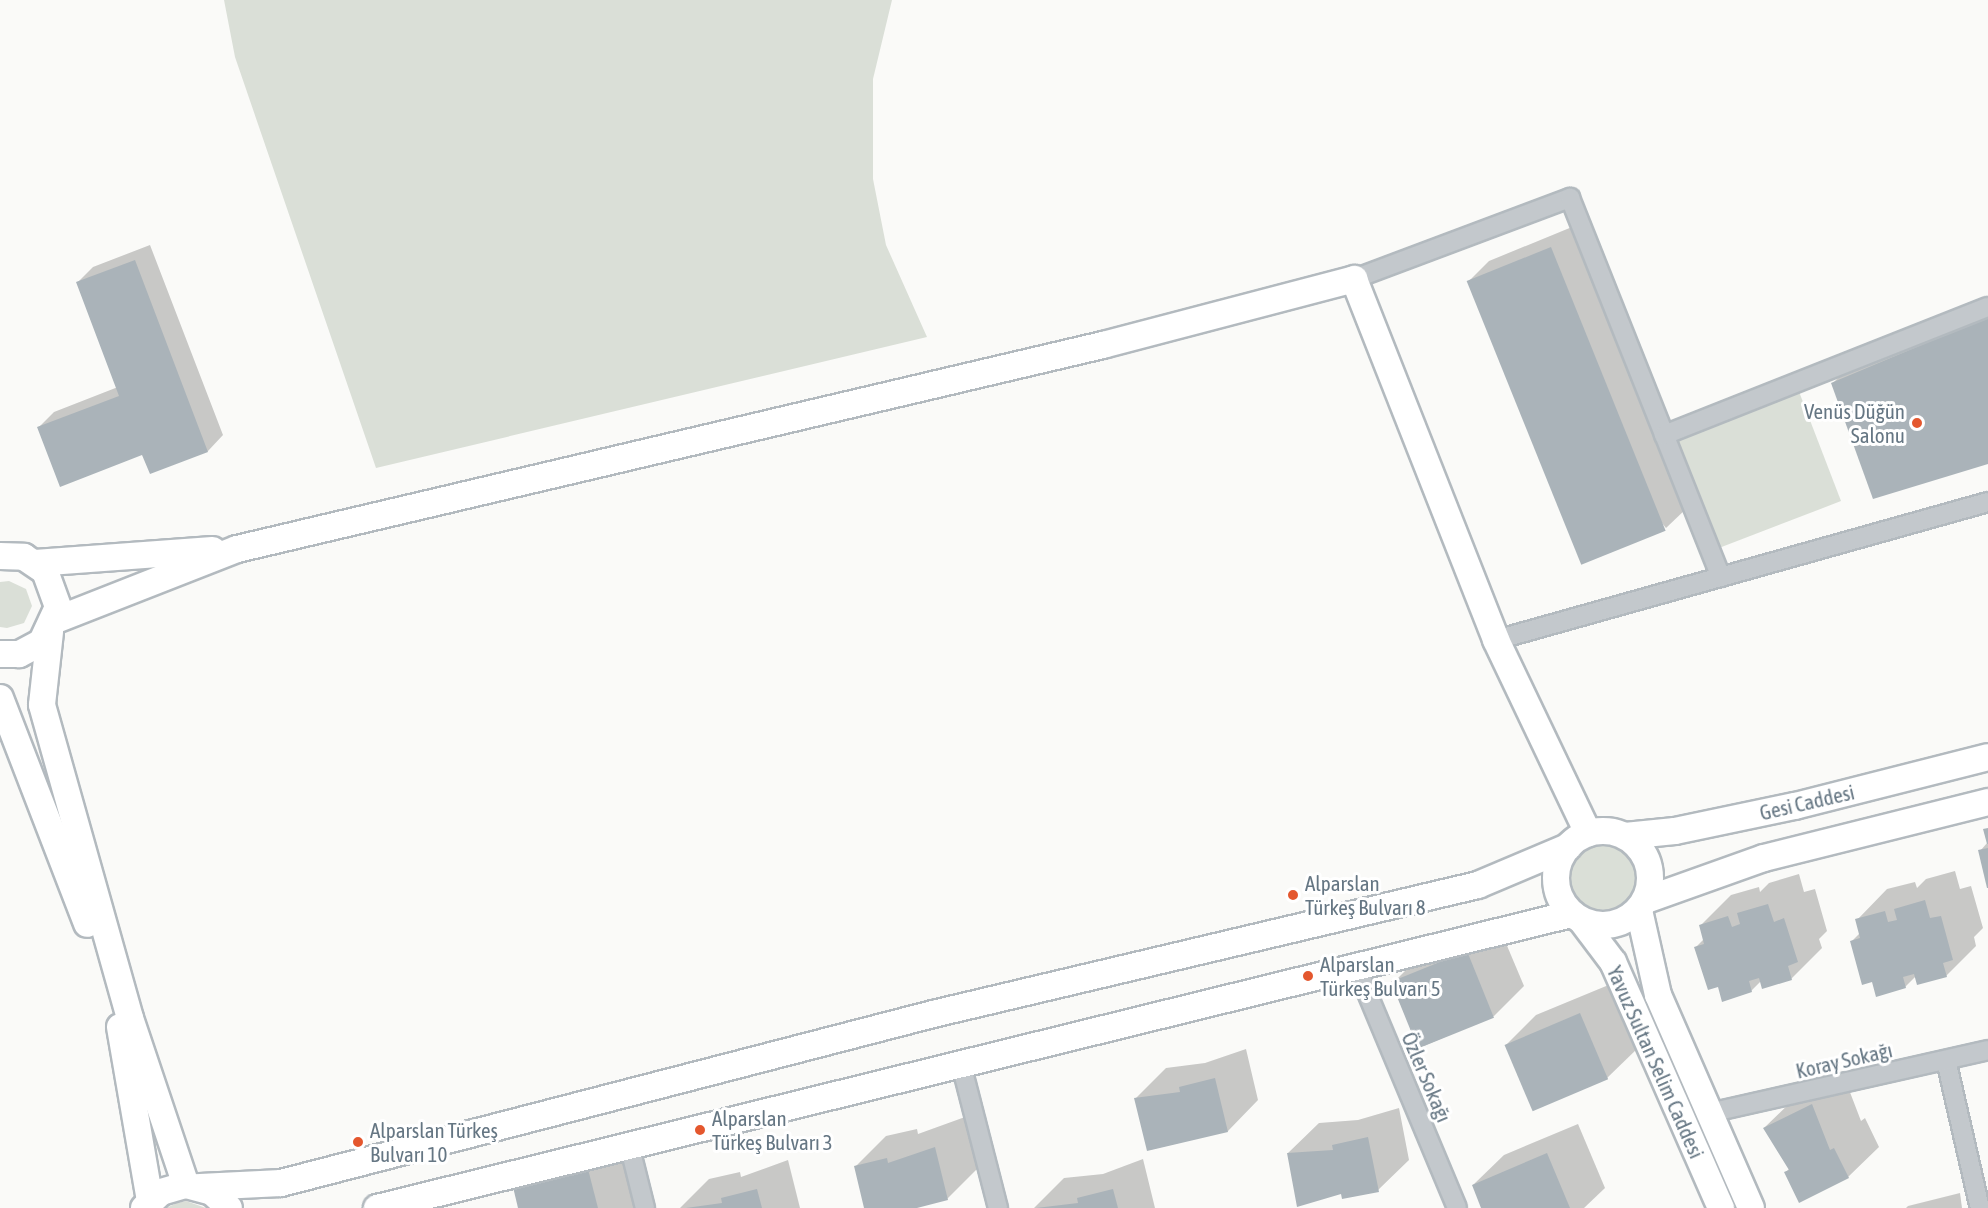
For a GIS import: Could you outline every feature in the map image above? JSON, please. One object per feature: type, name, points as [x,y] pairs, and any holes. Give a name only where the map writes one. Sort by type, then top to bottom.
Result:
[{"type":"main road","points":[[0,654],[31,649],[53,626],[237,549],[1080,350],[1354,279],[1496,640],[1578,840]]},
{"type":"main road","points":[[0,556],[35,562],[237,549]]},
{"type":"main road","points":[[35,562],[55,588],[53,626],[42,705],[130,1018],[193,1186],[229,1208]]},
{"type":"main road","points":[[0,698],[59,843],[119,1018],[147,1204],[193,1186],[281,1182],[933,1014],[1478,885],[1578,840],[1625,836],[1648,864],[1642,905],[1612,925],[1576,917],[1355,964],[418,1203],[377,1208]]},
{"type":"main road","name":"Gesi Caddesi","points":[[1625,836],[1795,806],[1988,757]]},
{"type":"main road","name":"Gesi Caddesi","points":[[1642,905],[1764,858],[1988,802]]},
{"type":"main road","points":[[1576,917],[1556,881],[1578,840]]},
{"type":"main road","name":"Yavuz Sultan Selim Caddesi","points":[[1642,905],[1658,995],[1751,1208]]},
{"type":"main road","name":"Yavuz Sultan Selim Caddesi","points":[[1576,917],[1613,962],[1721,1208]]},
{"type":"street","points":[[1354,279],[1570,198],[1721,577]]},
{"type":"street","points":[[1664,435],[1988,307]]},
{"type":"street","points":[[1496,640],[1988,502]]},
{"type":"street","name":"Özler Sokağı","points":[[1355,964],[1458,1208]]},
{"type":"street","name":"Koray Sokağı","points":[[1709,1113],[1988,1050]]},
{"type":"street","points":[[1946,1060],[1980,1208]]},
{"type":"street","points":[[962,1064],[998,1208]]},
{"type":"street","points":[[630,1148],[645,1208]]},
{"type":"shaded area","points":[[224,0],[892,0],[873,79],[873,179],[886,245],[927,337],[376,468],[235,57]]},
{"type":"shaded area","points":[[1793,376],[1841,501],[1713,550],[1665,425]]},
{"type":"shaded area","points":[[9,581],[26,589],[32,606],[24,623],[7,628],[0,627],[0,582]]},
{"type":"shaded area","points":[[1596,845],[1610,845],[1622,850],[1631,859],[1636,878],[1634,891],[1627,902],[1610,911],[1596,911],[1584,906],[1575,897],[1570,885],[1570,871],[1575,859],[1584,850]]},
{"type":"shaded area","points":[[186,1201],[206,1208],[166,1208],[177,1203]]},
{"type":"building","points":[[1551,247],[1666,531],[1581,565],[1467,281]]},
{"type":"building","points":[[135,260],[208,452],[150,474],[142,455],[60,487],[37,427],[119,396],[76,282]]},
{"type":"building","name":"Venüs Düğün Salonu","points":[[1988,317],[1988,464],[1873,499],[1831,383]]},
{"type":"building","points":[[1988,828],[1988,844],[1987,844],[1983,829]]},
{"type":"building","points":[[1988,848],[1988,888],[1987,888],[1978,850]]},
{"type":"building","points":[[1925,900],[1930,918],[1941,916],[1953,960],[1943,963],[1947,977],[1917,985],[1914,974],[1903,977],[1906,988],[1876,997],[1872,982],[1862,985],[1850,941],[1860,938],[1855,919],[1885,911],[1888,922],[1897,920],[1894,909]]},
{"type":"building","points":[[1768,904],[1774,922],[1784,918],[1798,962],[1788,966],[1792,980],[1762,989],[1759,978],[1749,981],[1752,992],[1722,1002],[1718,987],[1708,990],[1694,947],[1704,944],[1699,925],[1728,916],[1732,927],[1740,924],[1737,913]]},
{"type":"building","points":[[1467,951],[1494,1018],[1418,1048],[1391,982]]},
{"type":"building","points":[[1580,1013],[1608,1079],[1533,1111],[1505,1045]]},
{"type":"building","points":[[1215,1078],[1228,1132],[1147,1151],[1134,1098],[1180,1092],[1179,1087]]},
{"type":"building","points":[[1812,1104],[1830,1150],[1834,1148],[1849,1178],[1799,1203],[1784,1172],[1789,1170],[1763,1128]]},
{"type":"building","points":[[1368,1137],[1379,1192],[1342,1199],[1341,1194],[1297,1207],[1287,1153],[1333,1150],[1332,1145]]},
{"type":"building","points":[[935,1147],[948,1200],[917,1208],[864,1208],[854,1166],[887,1158],[888,1163]]},
{"type":"building","points":[[1547,1153],[1570,1208],[1481,1208],[1472,1185]]},
{"type":"building","points":[[588,1169],[598,1208],[518,1208],[513,1187]]},
{"type":"building","points":[[757,1189],[762,1208],[686,1208],[722,1203],[721,1198]]},
{"type":"building","points":[[1113,1189],[1118,1208],[1036,1208],[1078,1203],[1077,1198]]},
{"type":"place","name":"Venüs Düğün Salonu","points":[[1917,423]]},
{"type":"place","name":"Alparslan Türkeş Bulvarı 8","points":[[1293,895]]},
{"type":"place","name":"Alparslan Türkeş Bulvarı 5","points":[[1308,976]]},
{"type":"place","name":"Alparslan Türkeş Bulvarı 3","points":[[700,1130]]},
{"type":"place","name":"Alparslan Türkeş Bulvarı 10","points":[[358,1142]]}]
